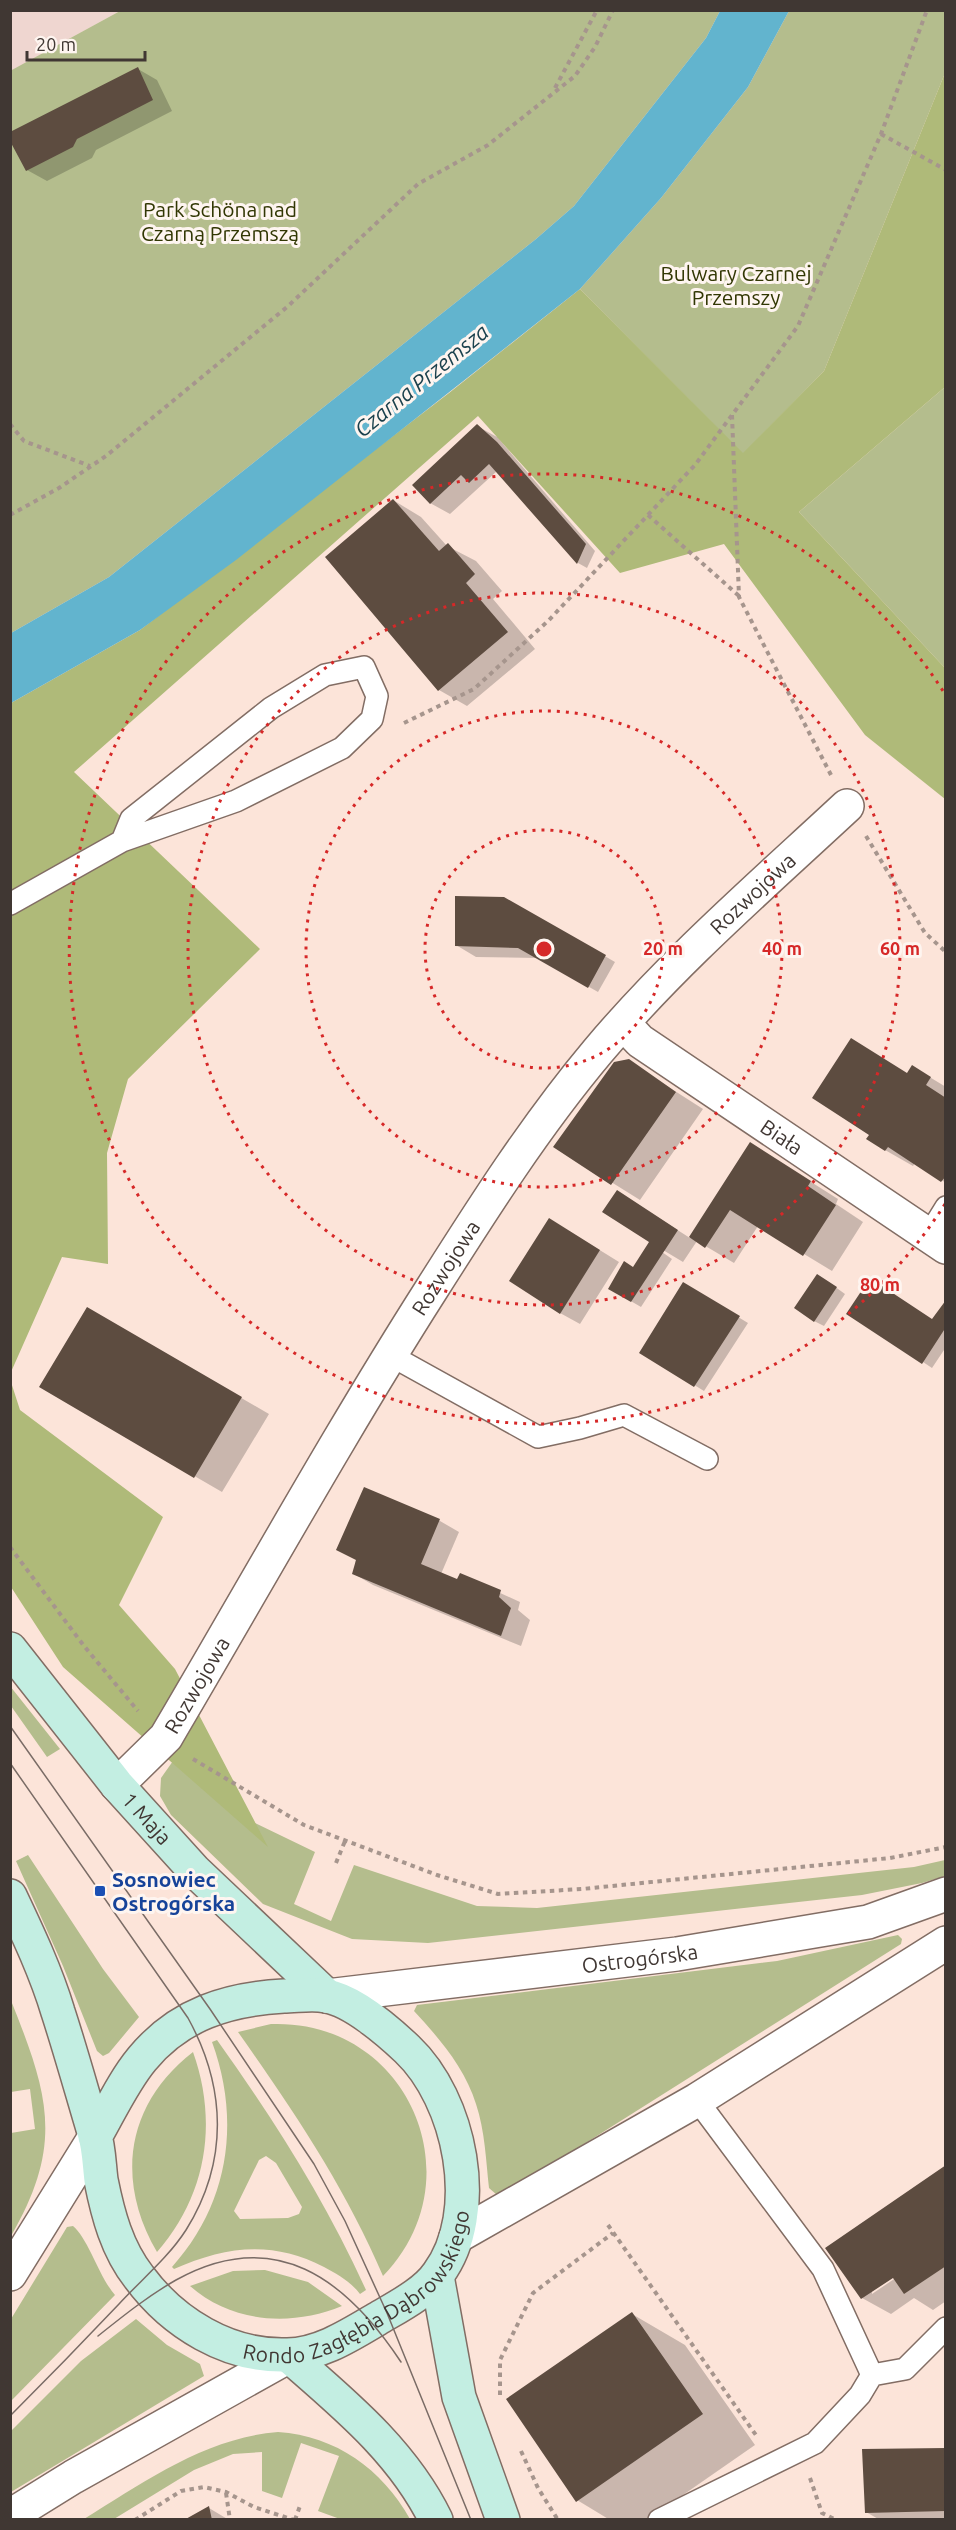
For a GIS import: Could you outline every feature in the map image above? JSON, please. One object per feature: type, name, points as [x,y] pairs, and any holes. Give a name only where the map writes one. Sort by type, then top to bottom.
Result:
[{"type":"main road","name":"1 Maja","points":[[10,1649],[117,1785],[195,1872],[327,1996]]},
{"type":"main road","points":[[10,1896],[58,2011],[95,2136]]},
{"type":"main road","name":"Rondo Zagłębia Dąbrowskiego","points":[[327,1996],[360,2012],[391,2034],[417,2058],[436,2088],[450,2118],[461,2160],[462,2198],[456,2237],[437,2276],[406,2301],[356,2332],[329,2345],[289,2356],[254,2352],[220,2342],[188,2326],[160,2303],[120,2250],[101,2180],[95,2136],[142,2058],[188,2018],[234,2001],[263,1997],[327,1996]]},
{"type":"main road","points":[[437,2276],[459,2397],[503,2520]]},
{"type":"main road","points":[[289,2356],[366,2424],[409,2475],[436,2520]]},
{"type":"street","name":"Rozwojowa","points":[[117,1785],[166,1737],[390,1355],[480,1212],[540,1124],[623,1023],[676,967],[848,806]]},
{"type":"street","name":"Biała","points":[[623,1023],[640,1041],[937,1242]]},
{"type":"street","name":"Ostrogórska","points":[[327,1996],[677,1954],[868,1922],[945,1894]]},
{"type":"street","points":[[456,2237],[698,2100],[942,1953]]},
{"type":"street","points":[[10,2274],[95,2136]]},
{"type":"street","points":[[10,2516],[73,2477],[289,2356]]},
{"type":"lane","points":[[10,904],[122,840],[236,801],[342,748],[372,719],[376,696],[364,667],[325,675],[271,708],[131,819],[122,840]]},
{"type":"lane","points":[[937,1242],[945,1207]]},
{"type":"lane","points":[[390,1355],[538,1437],[624,1415],[707,1459]]},
{"type":"lane","points":[[698,2100],[823,2269],[872,2375]]},
{"type":"lane","points":[[659,2520],[815,2443],[860,2395],[872,2375],[904,2369],[945,2328]]},
{"type":"path","points":[[550,94],[566,71],[597,10]]},
{"type":"path","points":[[10,514],[91,466],[287,307],[418,184],[480,151],[575,76],[586,62],[614,10]]},
{"type":"path","points":[[402,724],[474,689],[549,620],[695,465],[798,326],[881,134],[927,10]]},
{"type":"path","points":[[881,134],[945,170]]},
{"type":"path","points":[[732,414],[739,597]]},
{"type":"path","points":[[10,424],[24,441],[91,466]]},
{"type":"path","points":[[648,515],[739,597],[848,806],[925,933],[945,952]]},
{"type":"path","points":[[304,1825],[468,1886],[511,1895],[890,1858],[945,1847]]},
{"type":"path","points":[[336,1863],[345,1841]]},
{"type":"path","points":[[608,2224],[776,2463],[809,2474],[822,2513],[836,2520]]},
{"type":"path","points":[[500,2406],[500,2360],[533,2293],[613,2233]]},
{"type":"path","points":[[519,2447],[538,2488],[558,2520]]},
{"type":"path","points":[[135,2520],[188,2488],[204,2487],[226,2492],[254,2506],[294,2520],[301,2503]]},
{"type":"path","points":[[226,2492],[230,2520]]},
{"type":"shaded area","points":[[11,10],[120,10],[120,11],[11,71]]},
{"type":"green space","name":"Park Schöna nad Czarną Przemszą","points":[[120,11],[720,11],[706,38],[574,206],[536,239],[109,577],[11,633],[10,71]]},
{"type":"green space","name":"Bulwary Czarnej Przemszy","points":[[789,11],[945,11],[945,73],[824,371],[743,454],[580,289],[661,198],[748,87]]},
{"type":"green space","points":[[945,73],[945,387],[799,512],[945,668],[945,799],[865,735],[724,544],[620,573],[478,416],[74,772],[260,949],[128,1079],[107,1153],[108,1264],[62,1257],[11,1372],[11,703],[140,630],[449,393],[580,289],[743,453],[824,371]]},
{"type":"green space","points":[[945,387],[945,668],[799,512]]},
{"type":"green space","points":[[10,1379],[20,1410],[163,1517],[119,1605],[175,1669],[268,1847],[63,1667],[11,1587]]},
{"type":"green space","points":[[10,1686],[60,1749],[47,1757],[11,1706]]},
{"type":"green space","points":[[173,1761],[255,1823],[315,1852],[294,1904],[331,1921],[354,1865],[477,1906],[537,1908],[914,1867],[945,1860],[945,1876],[862,1895],[428,1943],[352,1939],[263,1904],[171,1815],[160,1796],[161,1778]]},
{"type":"green space","points":[[28,1855],[103,1969],[139,2017],[109,2053],[103,2056],[97,2051],[63,1966],[16,1861]]},
{"type":"green space","points":[[898,1935],[902,1939],[901,1944],[505,2194],[497,2195],[489,2188],[481,2125],[476,2104],[465,2078],[442,2043],[414,2011],[417,2005],[777,1961]]},
{"type":"green space","points":[[10,1998],[34,2062],[45,2118],[44,2145],[39,2173],[28,2203],[11,2236],[11,2133],[35,2129],[30,2089],[11,2092]]},
{"type":"green space","points":[[271,2024],[319,2029],[359,2047],[391,2076],[414,2111],[425,2152],[425,2195],[411,2237],[383,2276],[335,2180],[279,2091],[238,2032]]},
{"type":"green space","points":[[217,2040],[238,2070],[316,2192],[366,2290],[360,2294],[339,2275],[324,2267],[305,2258],[268,2250],[230,2251],[193,2261],[174,2269],[172,2267],[191,2242],[206,2216],[217,2189],[224,2160],[227,2131],[226,2102],[221,2072],[212,2042]],"holes":[[[266,2156],[276,2163],[302,2207],[299,2214],[288,2218],[240,2219],[234,2211],[259,2160]]]},
{"type":"green space","points":[[193,2052],[201,2078],[205,2105],[206,2131],[203,2157],[197,2182],[187,2207],[174,2230],[157,2252],[144,2225],[135,2198],[132,2171],[134,2144],[141,2119],[153,2095],[170,2073]]},
{"type":"green space","points":[[73,2226],[84,2239],[115,2295],[11,2401],[11,2319],[67,2227]]},
{"type":"green space","points":[[265,2270],[308,2282],[342,2306],[303,2317],[263,2318],[224,2308],[190,2286],[233,2271]]},
{"type":"green space","points":[[136,2319],[167,2345],[200,2364],[204,2376],[11,2492],[11,2431],[81,2361]]},
{"type":"green space","points":[[278,2432],[319,2440],[355,2458],[386,2485],[410,2519],[340,2519],[318,2511],[339,2456],[301,2443],[282,2498],[262,2491],[262,2452],[233,2454],[194,2470],[114,2519],[84,2519],[153,2477],[200,2452],[251,2436]]},
{"type":"water","name":"Czarna Przemsza","points":[[720,11],[789,11],[748,87],[661,198],[580,289],[236,560],[140,630],[11,703],[11,633],[109,577],[536,239],[574,206],[706,38]]},
{"type":"building","points":[[138,67],[153,100],[77,139],[73,147],[26,171],[10,141],[10,132]]},
{"type":"building","points":[[477,424],[497,442],[586,544],[577,564],[489,464],[469,483],[461,475],[430,504],[412,485]]},
{"type":"building","points":[[393,499],[439,551],[448,543],[475,574],[466,583],[508,632],[438,691],[325,557]]},
{"type":"building","points":[[455,896],[504,897],[606,955],[588,988],[518,948],[455,946]]},
{"type":"building","points":[[851,1038],[907,1073],[912,1065],[931,1077],[926,1085],[946,1098],[946,1176],[941,1182],[888,1147],[885,1151],[866,1139],[869,1135],[812,1098]]},
{"type":"building","points":[[629,1059],[676,1092],[611,1185],[553,1147],[614,1062]]},
{"type":"building","points":[[750,1142],[811,1181],[808,1186],[836,1205],[803,1256],[730,1210],[705,1248],[689,1237]]},
{"type":"building","points":[[617,1190],[678,1230],[631,1302],[608,1289],[624,1261],[633,1267],[649,1242],[602,1212]]},
{"type":"building","points":[[549,1218],[600,1250],[560,1314],[509,1281]]},
{"type":"building","points":[[817,1274],[837,1287],[814,1322],[794,1308]]},
{"type":"building","points":[[870,1278],[932,1319],[946,1300],[946,1327],[922,1364],[846,1314]]},
{"type":"building","points":[[683,1282],[740,1316],[694,1387],[639,1353]]},
{"type":"building","points":[[87,1307],[242,1397],[194,1478],[39,1387]]},
{"type":"building","points":[[364,1487],[440,1519],[421,1564],[457,1579],[460,1573],[501,1590],[499,1597],[511,1608],[501,1636],[352,1574],[356,1560],[336,1550]]},
{"type":"building","points":[[946,2165],[946,2266],[904,2294],[893,2278],[861,2299],[825,2248]]},
{"type":"building","points":[[632,2312],[703,2414],[576,2502],[506,2399]]},
{"type":"building","points":[[946,2448],[946,2511],[865,2513],[862,2449]]},
{"type":"building","points":[[209,2506],[212,2520],[184,2520]]},
{"type":"tram line","points":[[10,1726],[210,2009],[314,2164],[345,2221],[387,2313],[471,2520]]},
{"type":"tram line","points":[[10,1763],[188,2018],[201,2044],[210,2071],[217,2124],[216,2151],[210,2177],[200,2204],[179,2240],[10,2416]]},
{"type":"tram line","points":[[98,2336],[166,2286],[212,2264],[245,2258],[276,2260],[305,2269],[332,2285],[357,2306],[380,2332],[401,2362]]},
{"type":"place","name":"Sosnowiec Ostrogórska","points":[[100,1891]]}]
